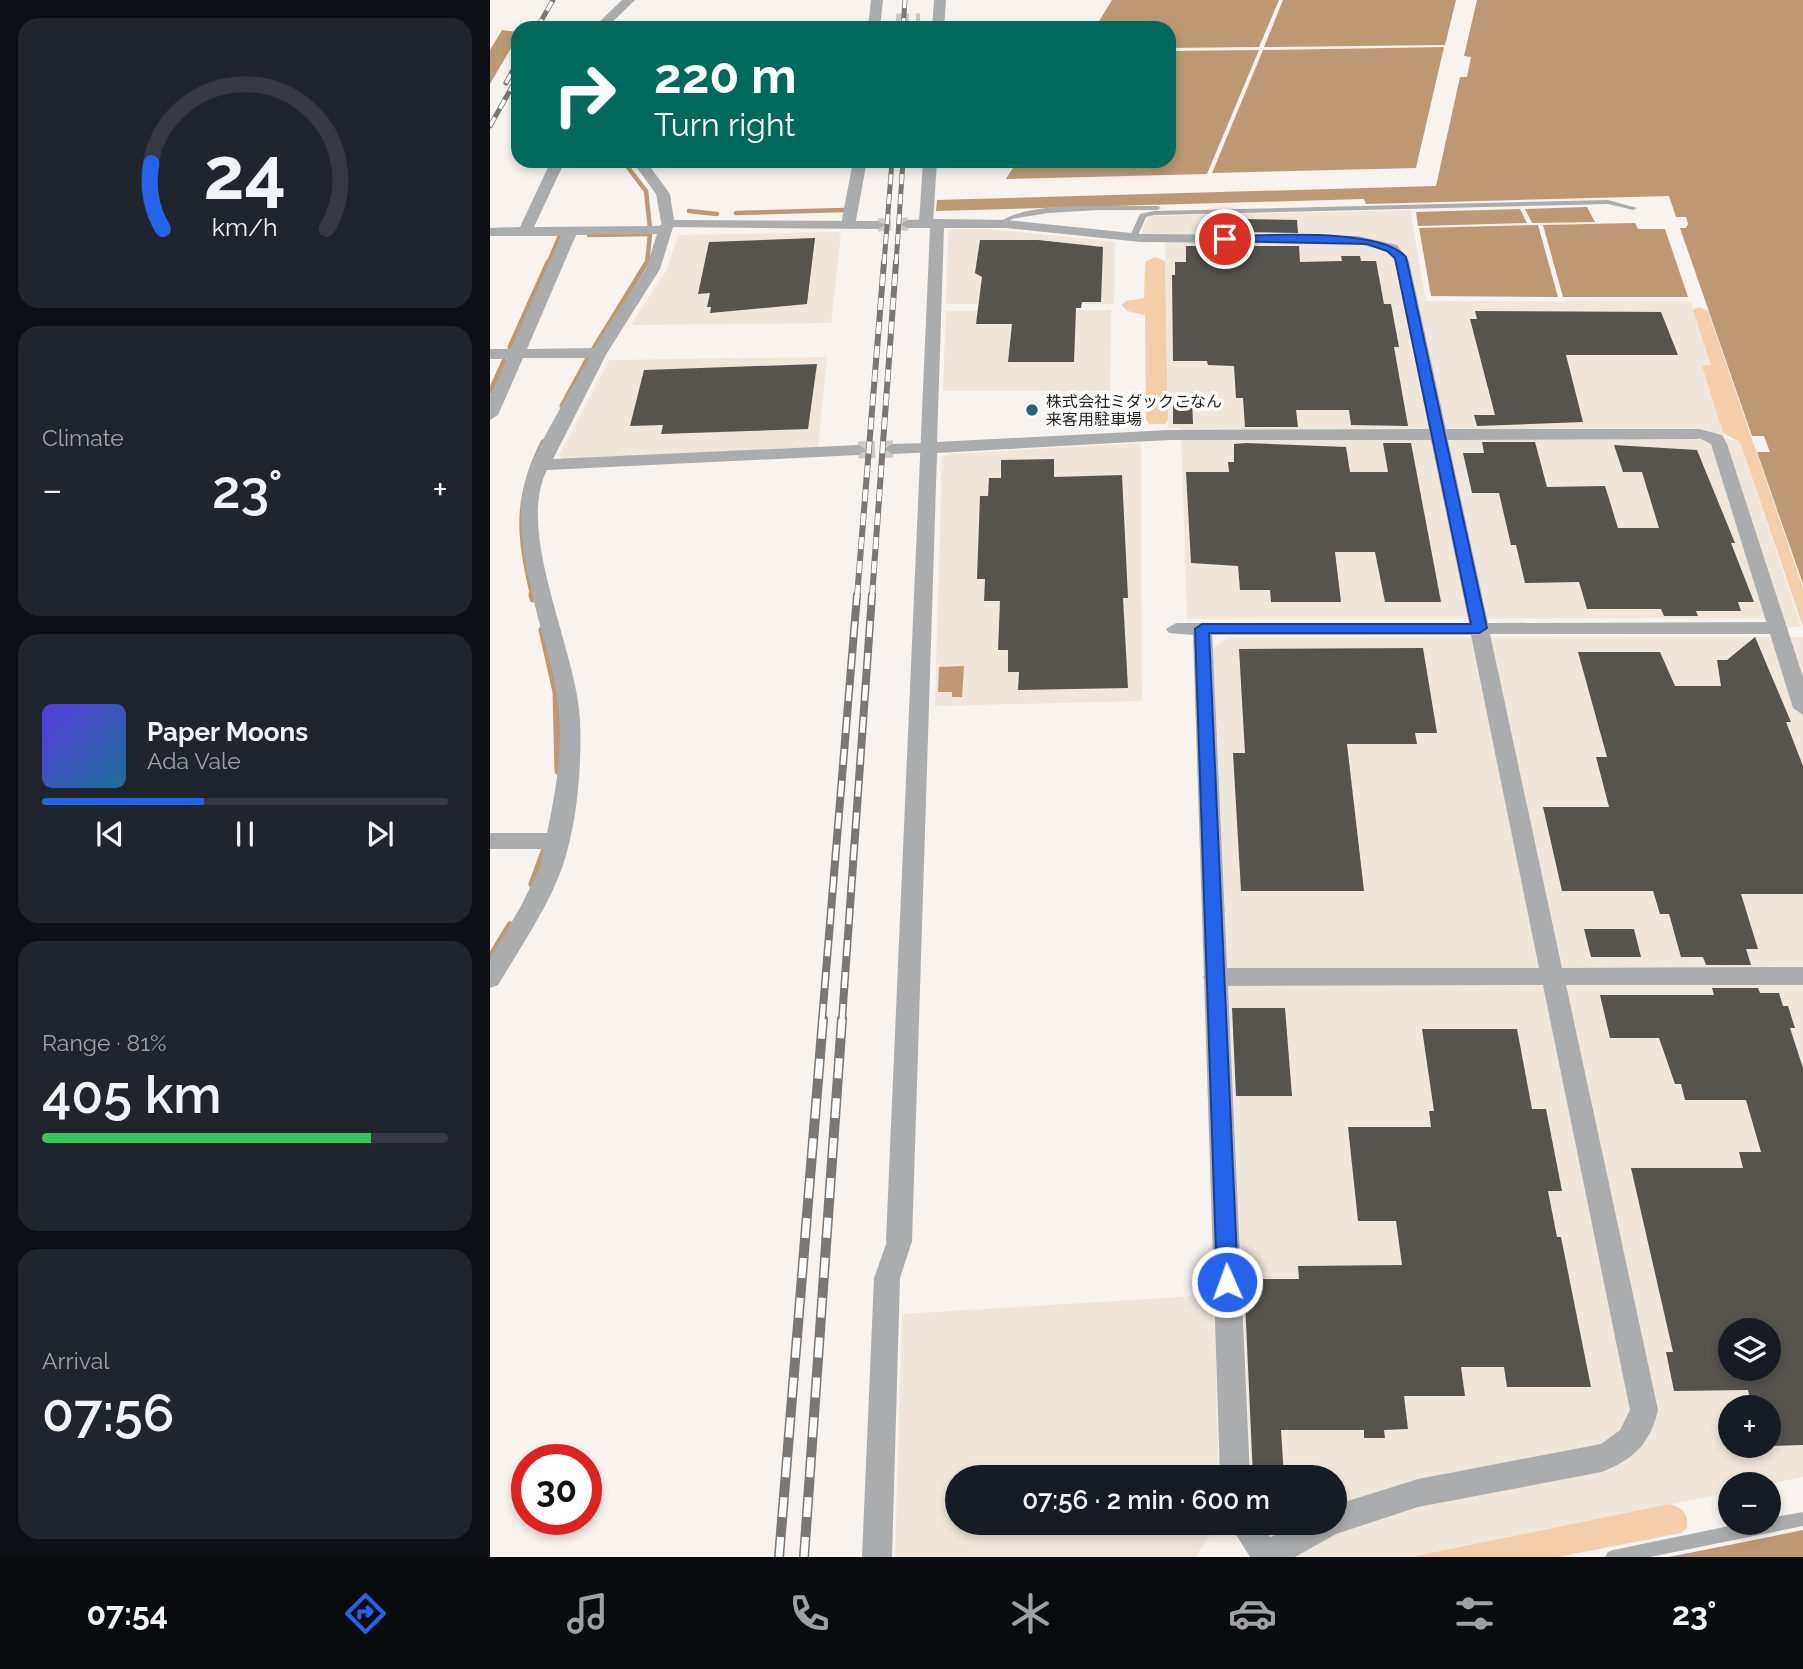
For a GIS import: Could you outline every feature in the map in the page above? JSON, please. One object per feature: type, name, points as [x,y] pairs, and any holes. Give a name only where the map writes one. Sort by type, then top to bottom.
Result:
[{"type":"street","points":[[606,21],[629,0]]},
{"type":"street","points":[[877,0],[878,21]]},
{"type":"street","points":[[935,21],[940,0]]},
{"type":"street","points":[[525,232],[555,168]]},
{"type":"street","points":[[490,979],[543,887],[558,841],[569,780],[570,719],[561,663],[528,528],[530,502],[541,465],[599,353],[653,269],[666,227],[663,194],[646,168]]},
{"type":"street","points":[[848,226],[859,168]]},
{"type":"street","points":[[877,1557],[887,1278],[899,1241],[928,447],[923,224],[929,168]]},
{"type":"street","points":[[923,224],[1001,224],[1133,238],[1358,240],[1391,248],[1402,261],[1642,1396],[1641,1423],[1627,1445],[1602,1458],[1418,1493],[1347,1516]]},
{"type":"street","points":[[490,232],[878,225]]},
{"type":"street","points":[[490,415],[570,232]]},
{"type":"street","points":[[490,354],[599,353]]},
{"type":"street","points":[[893,449],[1157,435],[1699,434],[1716,439],[1720,444],[1803,708]]},
{"type":"street","points":[[541,465],[858,450]]},
{"type":"street","points":[[1176,629],[1778,628]]},
{"type":"street","points":[[1202,629],[1235,1465]]},
{"type":"street","points":[[490,841],[558,841]]},
{"type":"street","points":[[1215,977],[1803,976]]},
{"type":"street","points":[[1252,1535],[1266,1556],[1305,1535]]},
{"type":"lane","points":[[1001,224],[1012,216],[1042,211],[1338,202]]},
{"type":"lane","points":[[1133,238],[1143,216],[1154,214],[1608,202],[1633,208]]},
{"type":"lane","points":[[1613,1557],[1803,1520]]},
{"type":"shaded area","points":[[1112,0],[1279,0],[1259,47],[1176,48],[1176,21],[1099,21]]},
{"type":"shaded area","points":[[1283,0],[1456,0],[1445,45],[1264,47]]},
{"type":"shaded area","points":[[1477,0],[1803,0],[1803,584],[1757,452],[1770,452],[1764,436],[1752,436],[1680,228],[1686,228],[1686,217],[1676,217],[1669,196],[1366,204],[1364,199],[936,211],[937,200],[1436,186],[1460,77],[1467,77],[1471,57],[1464,56]]},
{"type":"shaded area","points":[[502,30],[511,31],[511,48],[490,84],[490,50]]},
{"type":"shaded area","points":[[1444,47],[1416,168],[1212,173],[1263,50]]},
{"type":"shaded area","points":[[1259,50],[1207,174],[1006,179],[1013,168],[1176,168],[1176,51]]},
{"type":"shaded area","points":[[1587,207],[1595,222],[1532,223],[1525,209]]},
{"type":"shaded area","points":[[1520,209],[1527,223],[1418,226],[1416,212]]},
{"type":"shaded area","points":[[1410,210],[1426,301],[1691,302],[1712,366],[1702,366],[1725,438],[1740,442],[1801,627],[1786,627],[1783,618],[1187,619],[1181,428],[1168,428],[1165,234],[1141,234],[1148,216]]},
{"type":"shaded area","points":[[1635,223],[1638,229],[1665,229],[1688,297],[1563,297],[1543,225]]},
{"type":"shaded area","points":[[1538,225],[1558,297],[1431,296],[1419,228]]},
{"type":"shaded area","points":[[953,229],[988,229],[1115,242],[1114,304],[946,304],[948,232]]},
{"type":"shaded area","points":[[841,234],[831,323],[631,325],[667,269],[678,235]]},
{"type":"shaded area","points":[[1155,257],[1165,261],[1168,419],[1165,424],[1149,424],[1146,419],[1145,315],[1127,311],[1122,305],[1126,301],[1144,298],[1145,262]]},
{"type":"shaded area","points":[[1699,307],[1708,311],[1803,588],[1803,627],[1740,442],[1723,433],[1702,366],[1711,365],[1693,310]]},
{"type":"shaded area","points":[[1111,310],[1110,391],[943,391],[946,311]]},
{"type":"shaded area","points":[[827,357],[818,447],[563,459],[559,456],[609,360]]},
{"type":"shaded area","points":[[1141,443],[1142,701],[935,706],[942,457],[948,454]]},
{"type":"shaded area","points":[[1803,637],[1803,1477],[1781,1482],[1781,1472],[1718,1472],[1718,1495],[1411,1557],[1288,1557],[1270,1535],[1347,1535],[1347,1465],[1250,1465],[1213,648],[1228,638]]},
{"type":"shaded area","points":[[964,666],[962,697],[952,697],[952,692],[938,692],[939,667]]},
{"type":"shaded area","points":[[1214,1295],[1219,1465],[945,1465],[945,1535],[1210,1535],[1196,1557],[895,1557],[902,1314]]},
{"type":"shaded area","points":[[1670,1504],[1682,1510],[1686,1516],[1687,1528],[1681,1533],[1558,1557],[1411,1557]]},
{"type":"shaded area","points":[[1803,1530],[1803,1557],[1669,1557],[1781,1535]]},
{"type":"building","points":[[1240,219],[1297,220],[1298,233],[1241,232]]},
{"type":"building","points":[[815,238],[807,304],[710,313],[711,307],[707,307],[710,293],[698,294],[709,242]]},
{"type":"building","points":[[980,240],[1038,240],[1103,247],[1101,302],[1082,302],[1081,308],[1076,308],[1074,362],[1008,362],[1012,324],[976,324],[982,277],[975,273]]},
{"type":"building","points":[[1186,246],[1299,246],[1300,262],[1342,261],[1341,256],[1360,256],[1361,261],[1376,261],[1384,304],[1391,304],[1399,347],[1394,347],[1408,426],[1351,425],[1349,410],[1296,410],[1298,427],[1245,427],[1243,398],[1236,398],[1234,366],[1208,365],[1207,361],[1173,361],[1172,275],[1175,275],[1175,262],[1186,262]]},
{"type":"building","points":[[1475,311],[1661,312],[1678,355],[1566,355],[1583,422],[1477,426],[1474,415],[1495,415],[1470,319],[1477,319]]},
{"type":"building","points":[[817,364],[808,429],[661,434],[663,425],[630,426],[644,370]]},
{"type":"building","points":[[1173,400],[1192,400],[1193,424],[1173,424]]},
{"type":"building","points":[[1482,442],[1535,442],[1547,487],[1605,486],[1618,528],[1659,528],[1642,472],[1623,472],[1614,445],[1697,450],[1735,543],[1731,543],[1754,602],[1738,602],[1741,611],[1696,611],[1698,616],[1664,616],[1661,609],[1587,609],[1579,582],[1525,583],[1516,545],[1511,545],[1499,493],[1472,493],[1463,453],[1484,453]]},
{"type":"building","points":[[1383,443],[1411,443],[1441,602],[1385,602],[1375,552],[1335,552],[1341,602],[1271,602],[1270,590],[1240,590],[1238,566],[1191,563],[1186,472],[1229,472],[1228,462],[1234,462],[1234,444],[1346,447],[1350,472],[1388,472]]},
{"type":"building","points":[[1054,459],[1054,477],[1122,475],[1128,598],[1123,598],[1128,688],[1018,690],[1019,672],[1008,672],[1008,650],[998,650],[1000,601],[984,601],[985,579],[977,579],[980,496],[988,496],[989,478],[1001,478],[1001,460]]},
{"type":"building","points":[[1755,637],[1791,722],[1786,722],[1803,766],[1803,894],[1741,894],[1758,949],[1746,949],[1751,965],[1706,965],[1703,957],[1681,957],[1669,914],[1660,914],[1653,891],[1562,891],[1543,807],[1609,807],[1596,757],[1607,757],[1578,652],[1660,652],[1675,686],[1721,686],[1717,660],[1727,660]]},
{"type":"building","points":[[1423,648],[1437,733],[1415,733],[1417,744],[1347,744],[1364,891],[1241,891],[1233,753],[1245,753],[1239,649]]},
{"type":"building","points":[[1584,929],[1634,929],[1641,957],[1591,957]]},
{"type":"building","points":[[1712,988],[1758,988],[1760,993],[1779,993],[1783,1006],[1788,1006],[1795,1028],[1790,1028],[1803,1068],[1803,1445],[1781,1446],[1781,1395],[1749,1395],[1748,1390],[1674,1391],[1666,1352],[1673,1352],[1631,1168],[1743,1168],[1739,1152],[1761,1152],[1746,1100],[1685,1100],[1681,1084],[1675,1084],[1659,1038],[1610,1038],[1600,995],[1714,995]]},
{"type":"building","points":[[1232,1008],[1285,1008],[1292,1096],[1236,1096]]},
{"type":"building","points":[[1422,1029],[1517,1029],[1532,1109],[1546,1109],[1562,1191],[1548,1191],[1557,1237],[1561,1237],[1591,1387],[1507,1387],[1504,1367],[1461,1367],[1465,1396],[1404,1396],[1408,1429],[1384,1430],[1385,1438],[1364,1438],[1364,1430],[1281,1430],[1283,1465],[1252,1465],[1244,1279],[1299,1279],[1298,1266],[1402,1265],[1396,1221],[1358,1221],[1348,1127],[1431,1127],[1429,1111],[1434,1111]]},
{"type":"waterway","points":[[628,168],[646,191],[650,228]]},
{"type":"waterway","points":[[736,213],[844,210]]},
{"type":"waterway","points":[[689,211],[717,214]]},
{"type":"waterway","points":[[589,235],[650,234],[647,264]]},
{"type":"waterway","points":[[548,264],[559,238]]},
{"type":"waterway","points":[[510,347],[548,262]]},
{"type":"waterway","points":[[594,348],[647,262]]},
{"type":"waterway","points":[[562,406],[588,358]]},
{"type":"waterway","points":[[490,392],[504,361]]},
{"type":"waterway","points":[[533,597],[524,555],[522,518],[528,481],[543,442]]},
{"type":"waterway","points":[[532,595],[533,599]]},
{"type":"waterway","points":[[542,630],[556,692],[558,771]]},
{"type":"waterway","points":[[532,884],[545,849]]},
{"type":"waterway","points":[[490,958],[510,925]]},
{"type":"tunnel","points":[[896,20],[920,20]]},
{"type":"tunnel","points":[[878,225],[908,224]]},
{"type":"tunnel","points":[[858,450],[893,449]]},
{"type":"railway","points":[[541,21],[553,0]]},
{"type":"railway","points":[[904,21],[905,0]]},
{"type":"railway","points":[[506,83],[511,74]]},
{"type":"railway","points":[[490,126],[511,88]]},
{"type":"railway","points":[[884,264],[891,168]]},
{"type":"railway","points":[[896,264],[903,168]]},
{"type":"railway","points":[[857,597],[884,262]]},
{"type":"railway","points":[[872,597],[896,262]]},
{"type":"railway","points":[[822,1020],[857,595]]},
{"type":"railway","points":[[842,1020],[872,595]]},
{"type":"railway","points":[[779,1557],[823,1019]]},
{"type":"railway","points":[[804,1557],[842,1019]]},
{"type":"place","name":"株式会社ミダックこなん 来客用駐車場","points":[[1032,410]]},
{"type":"route","points":[[1225,239],[1358,240],[1385,245],[1397,252],[1407,286],[1479,628],[1202,629],[1227,1282]]}]
